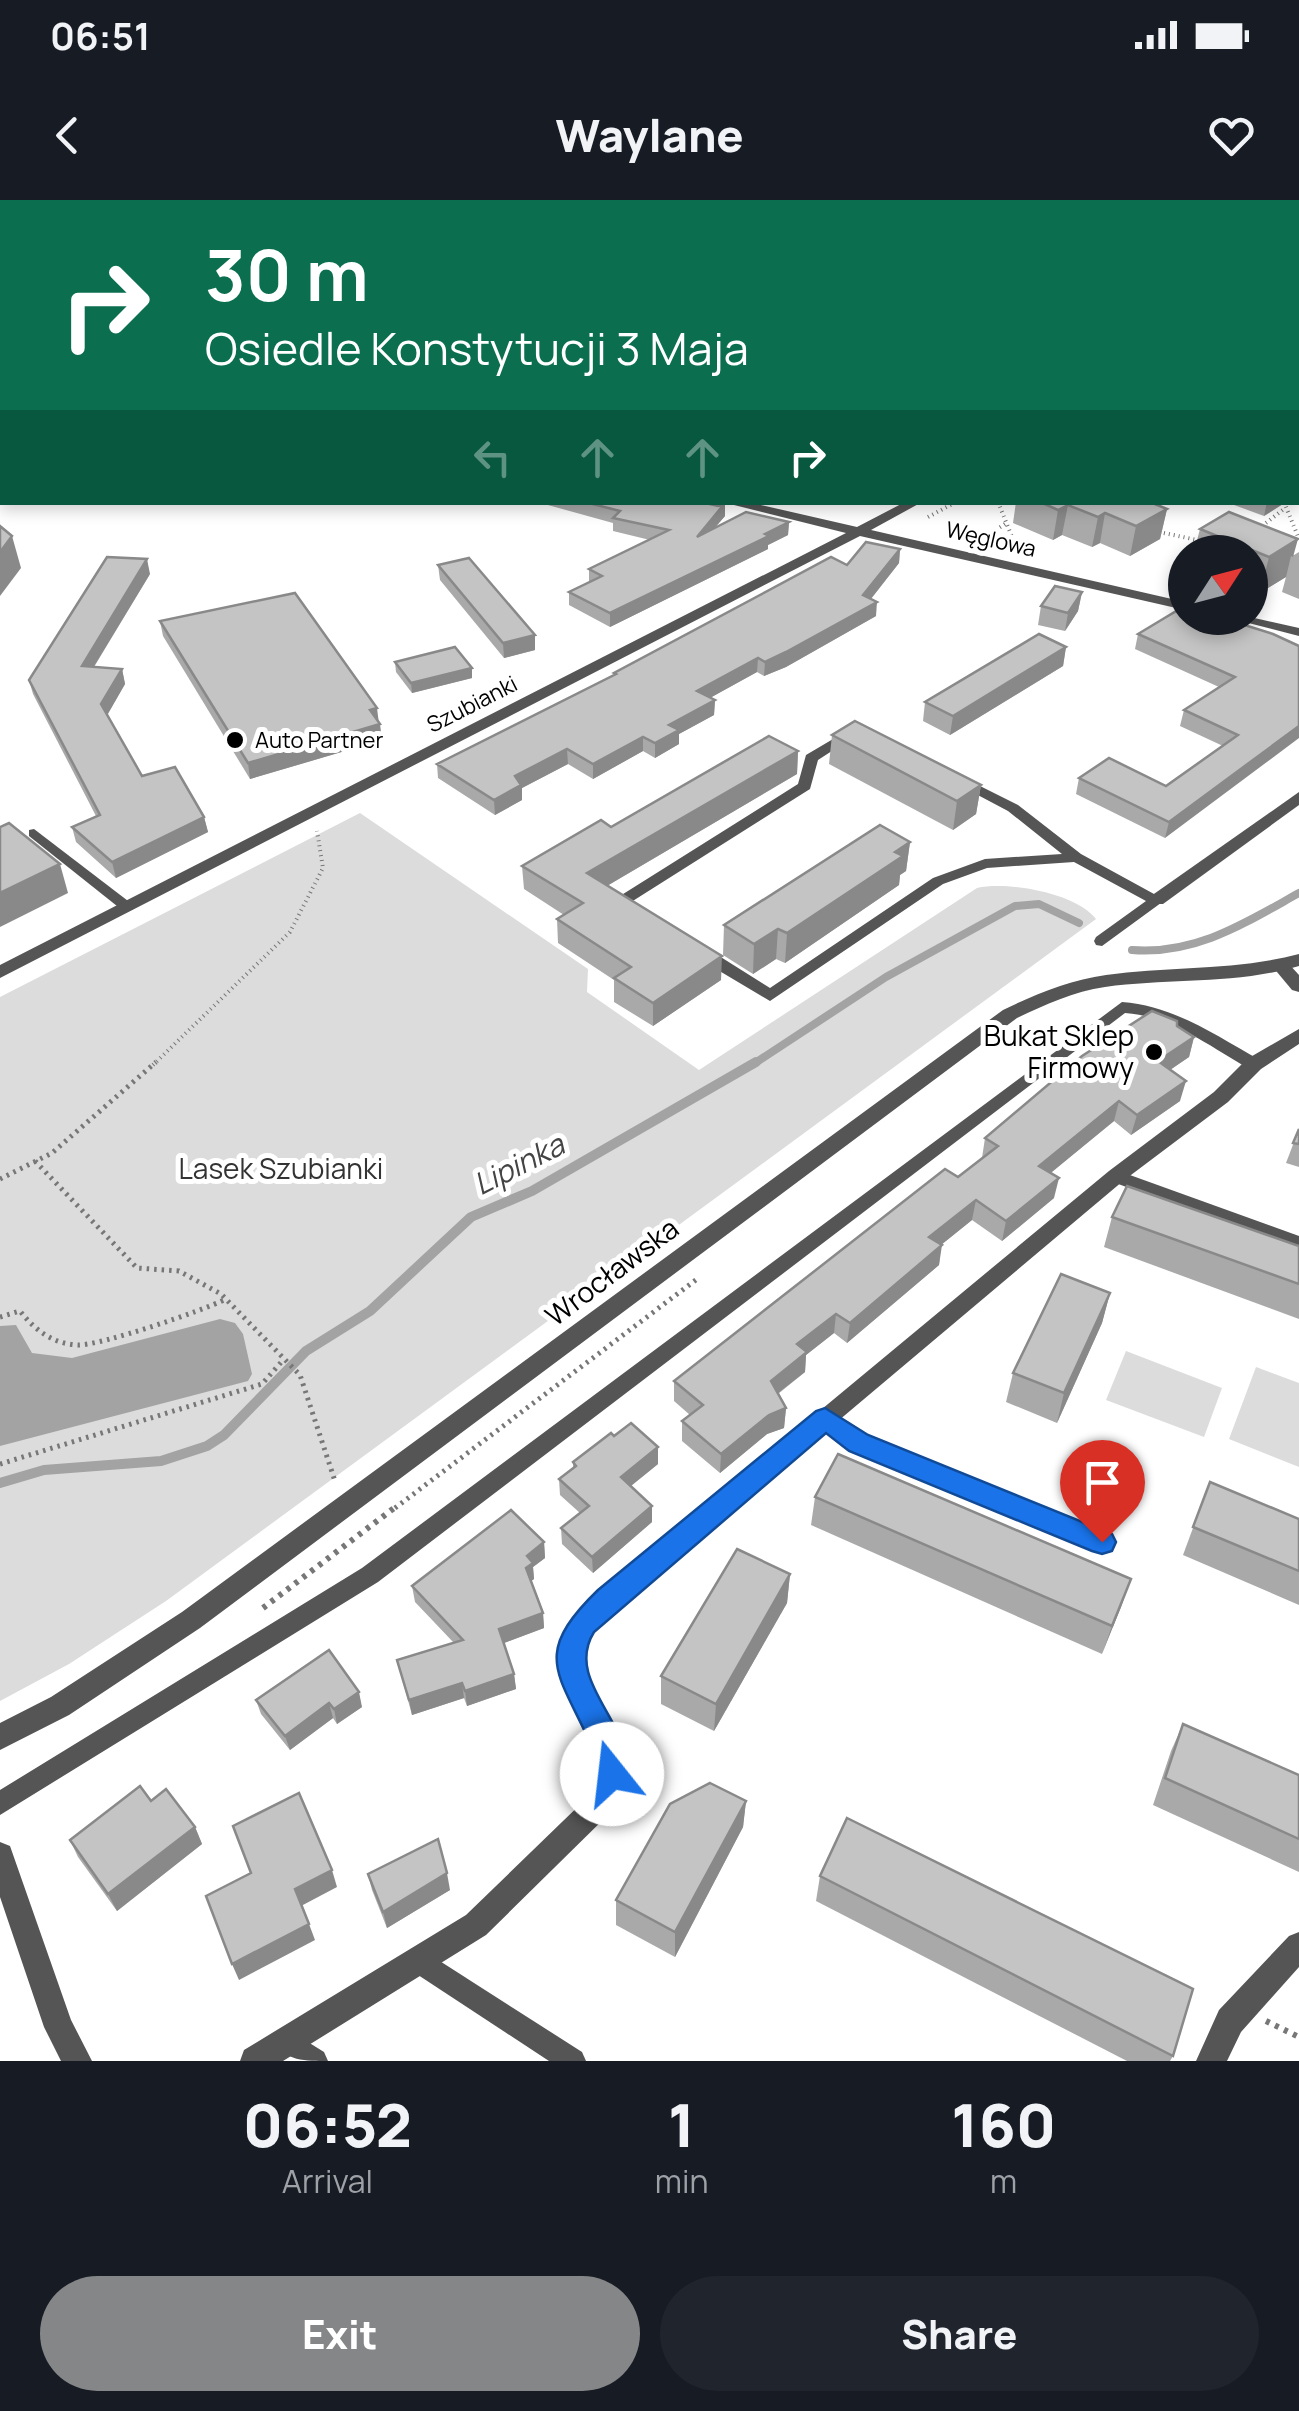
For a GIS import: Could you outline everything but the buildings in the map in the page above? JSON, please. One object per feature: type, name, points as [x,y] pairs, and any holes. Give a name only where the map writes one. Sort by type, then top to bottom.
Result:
[{"type":"street","name":"Węglowa","points":[[741,505],[1168,602]]},
{"type":"street","name":"Szubianki","points":[[0,972],[910,505]]},
{"type":"street","points":[[1268,625],[1299,632]]},
{"type":"street","points":[[1158,900],[1299,796]]},
{"type":"street","points":[[1290,963],[1299,986]]},
{"type":"street","name":"Wrocławska","points":[[0,1737],[136,1659],[346,1508],[1010,1014],[1054,994],[1105,981],[1224,976],[1290,963]]},
{"type":"street","points":[[254,2061],[476,1925],[604,1800],[612,1774],[610,1753],[570,1666],[570,1644],[584,1623],[1116,1176],[1222,1097],[1254,1064],[1299,1035]]},
{"type":"street","points":[[0,1856],[59,2028],[78,2061]]},
{"type":"street","points":[[1211,2061],[1230,2021],[1299,1946]]},
{"type":"lane","points":[[647,922],[618,904],[805,786],[810,758],[859,728]]},
{"type":"lane","points":[[944,772],[1013,808],[1076,857],[1158,900],[1102,941]]},
{"type":"lane","points":[[34,833],[127,907]]},
{"type":"lane","points":[[693,948],[770,996],[938,881],[964,869],[1076,857]]},
{"type":"lane","points":[[0,1803],[370,1575],[1122,1007],[1142,1006],[1162,1014],[1254,1064]]},
{"type":"lane","points":[[1116,1176],[1299,1243]]},
{"type":"lane","points":[[825,1418],[859,1443],[1102,1542]]},
{"type":"lane","points":[[421,1962],[574,2061]]},
{"type":"lane","points":[[287,2042],[315,2061]]},
{"type":"path","points":[[1000,505],[1012,537],[1041,557]]},
{"type":"path","points":[[1250,535],[1284,506],[1299,539]]},
{"type":"path","points":[[977,543],[1019,514]]},
{"type":"path","points":[[1144,528],[1176,535]]},
{"type":"path","points":[[0,1180],[52,1152],[192,1031],[290,932],[323,868],[316,824]]},
{"type":"path","points":[[35,1161],[136,1268],[179,1272],[226,1300],[296,1371],[370,1575]]},
{"type":"path","points":[[248,1619],[702,1276]]},
{"type":"path","points":[[0,1316],[20,1311],[38,1333],[78,1345],[226,1300]]},
{"type":"path","points":[[0,1464],[262,1384],[286,1361]]},
{"type":"green space","name":"Lasek Szubianki","points":[[360,813],[588,969],[587,992],[699,1070],[977,888],[1006,886],[1041,891],[1073,902],[1096,919],[166,1601],[69,1664],[0,1701],[0,997]]},
{"type":"green space","points":[[1126,1351],[1222,1388],[1204,1437],[1106,1400]]},
{"type":"green space","points":[[1256,1367],[1299,1383],[1299,1467],[1229,1439]]},
{"type":"shaded area","points":[[220,1319],[235,1323],[243,1334],[252,1374],[248,1381],[0,1446],[0,1326],[16,1325],[32,1353],[72,1358]]},
{"type":"waterway","name":"Lipinka","points":[[1132,950],[1199,942],[1239,926],[1299,893]]},
{"type":"waterway","name":"Lipinka","points":[[752,1065],[886,977],[1015,906],[1039,904],[1079,923]]},
{"type":"waterway","name":"Lipinka","points":[[0,1483],[44,1470],[161,1461],[207,1446],[224,1435],[306,1351],[370,1311],[471,1217],[532,1191],[756,1062]]},
{"type":"place","name":"Auto Partner","points":[[235,740]]},
{"type":"place","name":"Bukat Sklep Firmowy","points":[[1154,1052]]},
{"type":"route","points":[[612,1774],[610,1753],[570,1666],[570,1644],[608,1599],[825,1418],[859,1443],[1102,1542]]}]
